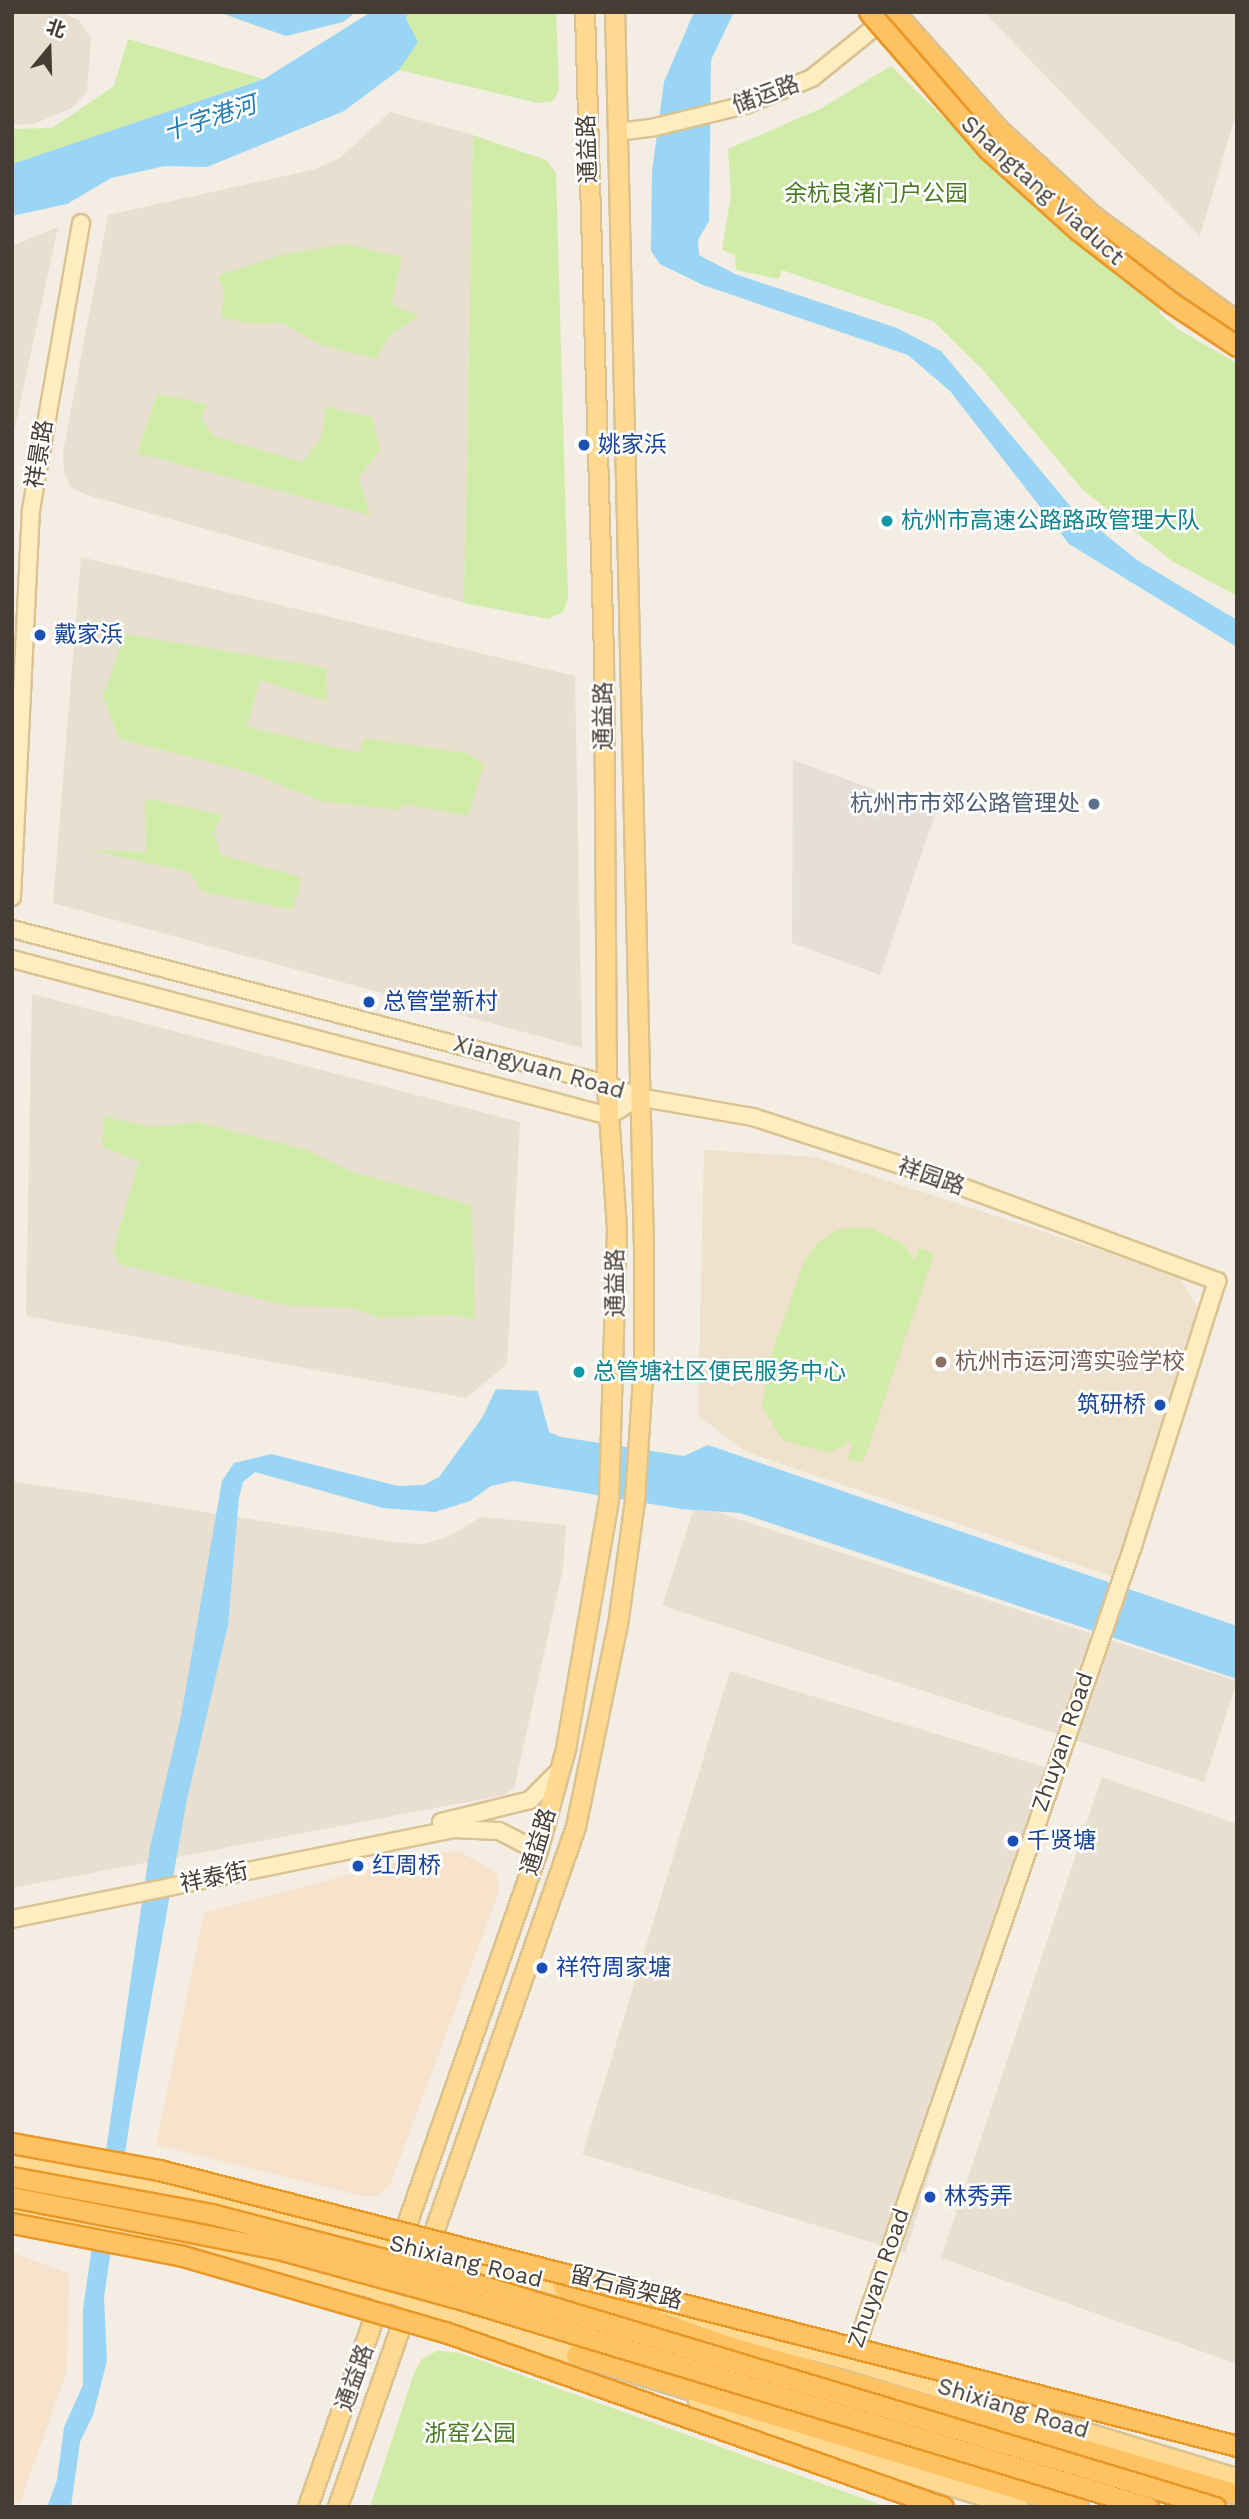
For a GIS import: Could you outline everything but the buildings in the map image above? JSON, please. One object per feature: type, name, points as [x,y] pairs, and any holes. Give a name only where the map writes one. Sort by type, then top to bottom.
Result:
[{"type":"highway","name":"Shangtang Viaduct","points":[[869,12],[988,149],[1078,230],[1237,346]]},
{"type":"highway","name":"Shangtang Viaduct","points":[[894,12],[1000,131],[1094,217],[1237,322]]},
{"type":"highway","name":"留石高架路","points":[[12,2143],[173,2174],[1237,2446]]},
{"type":"highway","name":"留石高架路","points":[[12,2177],[211,2214],[411,2266],[1215,2507]]},
{"type":"highway","points":[[12,2197],[191,2230],[405,2284],[1148,2507]]},
{"type":"highway","points":[[12,2223],[183,2256],[433,2328],[943,2507]]},
{"type":"highway","points":[[563,2287],[725,2345],[1237,2494]]},
{"type":"highway","points":[[576,2355],[1078,2507]]},
{"type":"main road","name":"通益路","points":[[308,2507],[386,2292],[538,1851],[561,1768],[609,1500],[617,1228],[607,1084],[604,656],[585,12]]},
{"type":"main road","name":"通益路","points":[[338,2507],[408,2300],[576,1828],[618,1625],[635,1501],[641,1434],[644,1248],[638,1097],[615,12]]},
{"type":"main road","points":[[508,1941],[519,1991]]},
{"type":"main road","name":"Shixiang Road","points":[[12,2160],[130,2181],[402,2246],[851,2361],[1237,2478]]},
{"type":"main road","points":[[12,2207],[121,2229],[386,2292],[576,2355],[814,2444],[1019,2507]]},
{"type":"street","name":"储运路","points":[[617,132],[655,127],[745,105],[812,78],[894,12]]},
{"type":"street","name":"祥景路","points":[[12,897],[31,510],[81,223]]},
{"type":"street","name":"Xiangyuan Road","points":[[12,929],[607,1084],[638,1097]]},
{"type":"street","name":"Xiangyuan Road","points":[[12,959],[609,1116],[638,1097]]},
{"type":"street","name":"祥园路","points":[[638,1097],[765,1121],[919,1171],[1217,1281]]},
{"type":"street","name":"Zhuyan Road","points":[[851,2361],[1134,1543],[1217,1281]]},
{"type":"street","name":"祥泰街","points":[[415,1835],[427,1825],[530,1800],[561,1768]]},
{"type":"street","name":"祥泰街","points":[[12,1919],[453,1829],[499,1831],[538,1851]]},
{"type":"shaded area","points":[[12,12],[59,12],[79,20],[91,39],[87,91],[72,108],[34,124],[12,125]]},
{"type":"shaded area","points":[[984,12],[1237,12],[1237,110],[1200,236]]},
{"type":"shaded area","points":[[390,112],[473,135],[464,603],[87,495],[71,487],[64,472],[63,452],[108,215],[312,170],[340,158]]},
{"type":"shaded area","points":[[58,227],[12,441],[12,246]]},
{"type":"shaded area","points":[[81,557],[575,676],[582,1048],[53,903]]},
{"type":"shaded area","points":[[793,760],[936,812],[880,975],[792,943]]},
{"type":"shaded area","points":[[32,994],[520,1122],[507,1364],[466,1398],[26,1316]]},
{"type":"shaded area","name":"杭州市运河湾实验学校","points":[[704,1150],[815,1157],[1179,1276],[1199,1310],[1114,1577],[744,1451],[698,1415]]},
{"type":"shaded area","points":[[12,1481],[399,1543],[424,1544],[448,1537],[481,1517],[566,1525],[563,1568],[514,1788],[504,1795],[12,1888]]},
{"type":"shaded area","points":[[695,1505],[1237,1681],[1204,1782],[662,1606]]},
{"type":"shaded area","points":[[730,1671],[1053,1770],[906,2253],[582,2154]]},
{"type":"shaded area","points":[[1102,1777],[1237,1824],[1237,2364],[941,2258]]},
{"type":"shaded area","points":[[459,1851],[497,1873],[499,1892],[390,2185],[378,2196],[361,2196],[156,2145],[204,1913],[431,1853]]},
{"type":"shaded area","points":[[12,2252],[69,2274],[67,2371],[20,2503],[12,2502]]},
{"type":"green space","points":[[405,12],[556,12],[559,90],[553,101],[538,103],[399,70],[414,46],[401,21]]},
{"type":"green space","points":[[128,39],[264,79],[12,164],[12,129],[52,128],[114,86]]},
{"type":"green space","name":"余杭良渚门户公园","points":[[891,66],[1041,213],[1162,306],[1159,313],[1179,330],[1237,363],[1237,596],[1172,561],[1082,489],[983,370],[933,321],[782,270],[779,279],[736,270],[735,255],[722,250],[731,195],[728,149],[820,109]]},
{"type":"green space","points":[[473,135],[546,160],[556,173],[568,598],[563,612],[548,619],[464,603]]},
{"type":"green space","points":[[345,244],[402,257],[392,304],[419,316],[390,335],[376,359],[321,345],[282,323],[251,324],[221,317],[224,290],[217,276],[281,255]]},
{"type":"green space","points":[[157,394],[207,404],[201,417],[213,436],[302,462],[321,438],[326,407],[372,417],[380,450],[359,478],[370,515],[137,453]]},
{"type":"green space","points":[[125,634],[326,668],[327,702],[260,680],[247,727],[360,753],[363,738],[467,753],[484,764],[468,816],[405,804],[398,810],[320,801],[245,771],[119,739],[103,696]]},
{"type":"green space","points":[[145,798],[222,815],[214,832],[221,855],[301,877],[293,910],[203,892],[189,872],[91,850],[146,852]]},
{"type":"green space","points":[[104,1116],[152,1127],[198,1122],[307,1150],[352,1172],[472,1205],[475,1319],[450,1315],[380,1318],[352,1308],[284,1305],[119,1264],[113,1250],[139,1161],[102,1147]]},
{"type":"green space","points":[[869,1227],[905,1245],[914,1262],[919,1248],[934,1253],[863,1463],[847,1458],[853,1441],[828,1453],[783,1440],[762,1407],[768,1365],[803,1263],[819,1241],[840,1229]]},
{"type":"green space","name":"浙窑公园","points":[[437,2351],[460,2353],[887,2507],[370,2507],[414,2373],[422,2359]]},
{"type":"water","points":[[218,12],[356,12],[343,22],[286,36]]},
{"type":"water","name":"十字港河","points":[[371,12],[408,12],[406,19],[418,42],[399,70],[344,111],[207,167],[165,166],[111,178],[67,204],[12,216],[12,164],[264,79]]},
{"type":"water","points":[[694,12],[734,12],[711,60],[709,221],[698,240],[699,255],[735,274],[897,328],[941,351],[1071,507],[1137,560],[1237,620],[1237,647],[1069,544],[950,391],[908,355],[703,285],[660,264],[651,251],[652,172],[664,82]]},
{"type":"water","points":[[496,1389],[538,1391],[549,1432],[561,1437],[684,1456],[708,1445],[1237,1626],[1237,1679],[740,1513],[681,1509],[513,1481],[491,1486],[470,1501],[435,1512],[383,1508],[255,1472],[243,1482],[239,1497],[228,1625],[187,1799],[131,2113],[104,2297],[107,2361],[93,2415],[80,2442],[71,2507],[47,2507],[57,2480],[64,2427],[83,2385],[83,2309],[150,1847],[181,1716],[222,1481],[234,1463],[271,1454],[398,1486],[424,1485],[439,1477],[482,1418]]},
{"type":"place","name":"姚家浜","points":[[584,445]]},
{"type":"place","name":"杭州市高速公路路政管理大队","points":[[887,521]]},
{"type":"place","name":"戴家浜","points":[[40,635]]},
{"type":"place","name":"杭州市市郊公路管理处","points":[[1094,804]]},
{"type":"place","name":"总管堂新村","points":[[369,1002]]},
{"type":"place","name":"杭州市运河湾实验学校","points":[[941,1362]]},
{"type":"place","name":"总管塘社区便民服务中心","points":[[579,1372]]},
{"type":"place","name":"筑研桥","points":[[1160,1405]]},
{"type":"place","name":"千贤塘","points":[[1013,1841]]},
{"type":"place","name":"红周桥","points":[[358,1866]]},
{"type":"place","name":"祥符周家塘","points":[[542,1968]]},
{"type":"place","name":"林秀弄","points":[[930,2197]]}]
